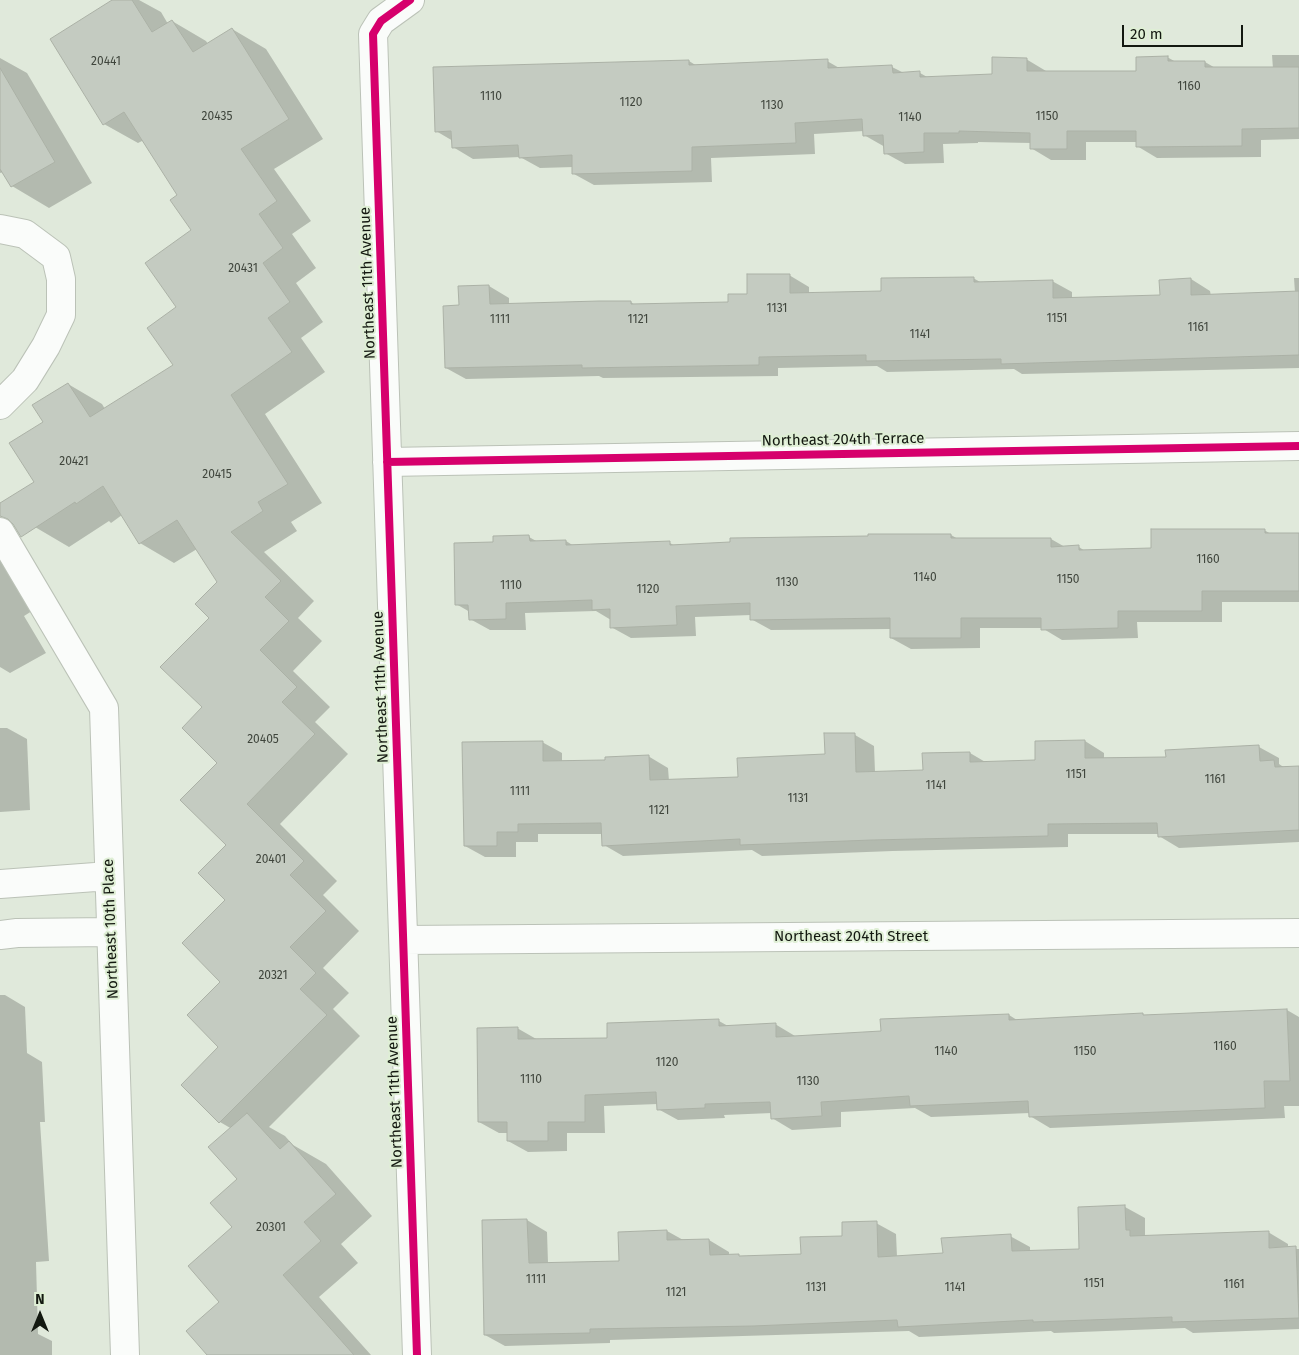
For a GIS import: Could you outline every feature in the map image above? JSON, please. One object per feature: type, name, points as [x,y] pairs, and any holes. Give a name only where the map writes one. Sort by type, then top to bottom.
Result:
[{"type":"street","name":"Northeast 11th Avenue","points":[[410,0],[381,21],[374,34],[417,1355]]},
{"type":"street","points":[[0,230],[25,234],[56,257],[61,279],[61,314],[46,346],[25,380],[0,405]]},
{"type":"street","name":"Northeast 204th Terrace","points":[[388,462],[1299,446]]},
{"type":"street","name":"Northeast 10th Place","points":[[0,532],[104,708],[125,1355]]},
{"type":"street","points":[[0,884],[109,876]]},
{"type":"street","points":[[0,936],[17,933],[110,932]]},
{"type":"street","name":"Northeast 204th Street","points":[[404,940],[1299,934]]},
{"type":"building","points":[[112,0],[132,0],[152,32],[172,20],[193,52],[232,28],[289,119],[241,149],[277,201],[259,214],[283,248],[263,263],[290,302],[268,318],[292,352],[231,395],[288,484],[258,502],[263,511],[231,532],[281,581],[265,597],[289,621],[260,650],[297,687],[282,702],[315,734],[247,804],[304,861],[290,875],[326,911],[290,947],[316,973],[300,989],[327,1015],[219,1123],[181,1085],[218,1047],[187,1015],[220,982],[182,943],[225,900],[198,873],[226,845],[180,800],[217,763],[182,728],[202,707],[160,667],[209,618],[195,604],[217,582],[177,520],[139,544],[103,486],[21,537],[8,519],[0,516],[0,503],[34,482],[9,443],[43,422],[32,405],[68,383],[90,417],[173,365],[147,328],[176,307],[145,263],[191,230],[170,200],[177,195],[124,112],[103,125],[50,39]]},
{"type":"building","points":[[1168,56],[1168,61],[1205,61],[1205,67],[1299,67],[1299,128],[1242,129],[1242,146],[1136,147],[1136,131],[1067,131],[1067,149],[1030,149],[1030,133],[959,131],[959,133],[924,133],[924,152],[884,154],[883,135],[863,136],[862,119],[795,123],[796,143],[692,147],[692,171],[572,174],[572,155],[519,158],[518,145],[452,148],[451,131],[435,132],[433,67],[689,60],[689,65],[828,59],[828,68],[892,65],[893,73],[920,71],[920,77],[992,74],[992,57],[1027,58],[1027,71],[1136,71],[1136,57]]},
{"type":"building","points":[[0,68],[55,162],[11,187],[0,169]]},
{"type":"building","points":[[747,274],[790,274],[790,293],[881,291],[881,278],[974,277],[974,282],[1053,280],[1053,298],[1160,295],[1159,280],[1191,278],[1191,295],[1299,291],[1299,355],[1001,364],[1001,359],[866,361],[866,355],[759,357],[759,365],[582,368],[582,365],[445,368],[443,306],[459,305],[458,286],[489,285],[490,304],[599,301],[631,301],[631,304],[728,302],[728,294],[747,294]]},
{"type":"building","points":[[1151,529],[1265,529],[1265,533],[1299,533],[1299,591],[1202,591],[1202,611],[1118,611],[1118,628],[1041,630],[1041,618],[961,618],[961,638],[890,638],[890,618],[750,620],[750,603],[676,606],[677,625],[610,628],[610,609],[592,610],[592,600],[506,603],[506,619],[469,620],[468,605],[455,605],[454,543],[493,542],[493,536],[529,535],[530,541],[566,540],[566,545],[670,541],[670,545],[730,542],[730,538],[868,536],[868,534],[951,534],[951,538],[1051,538],[1051,547],[1079,545],[1079,550],[1151,548]]},
{"type":"building","points":[[824,733],[855,733],[856,772],[923,770],[922,753],[970,752],[970,762],[1035,760],[1035,741],[1085,740],[1085,758],[1166,757],[1165,750],[1259,745],[1260,761],[1274,760],[1275,767],[1299,766],[1299,830],[1158,837],[1157,823],[1048,824],[1048,836],[740,845],[740,839],[602,846],[601,823],[518,824],[518,832],[497,832],[497,846],[464,846],[462,742],[543,741],[543,761],[605,760],[605,757],[649,755],[650,780],[738,777],[737,758],[825,754]]},
{"type":"building","points":[[1287,1009],[1290,1081],[1264,1081],[1265,1108],[1029,1117],[1028,1101],[910,1106],[909,1096],[821,1102],[822,1116],[771,1119],[770,1102],[705,1104],[705,1108],[657,1110],[656,1092],[585,1095],[585,1122],[548,1122],[548,1141],[507,1141],[507,1122],[478,1122],[477,1028],[518,1027],[518,1039],[607,1038],[607,1023],[719,1019],[719,1026],[776,1023],[776,1037],[881,1031],[880,1019],[1009,1014],[1009,1020],[1143,1013],[1143,1015]]},
{"type":"building","points":[[247,1113],[280,1149],[289,1141],[336,1194],[304,1222],[321,1241],[283,1275],[354,1355],[207,1355],[186,1331],[219,1302],[188,1266],[232,1227],[210,1203],[237,1179],[208,1147]]},
{"type":"building","points":[[1125,1205],[1126,1230],[1130,1230],[1130,1236],[1269,1231],[1269,1248],[1296,1246],[1299,1318],[1172,1322],[1172,1317],[1033,1322],[1033,1320],[898,1327],[897,1320],[753,1326],[590,1329],[590,1333],[484,1335],[482,1220],[527,1219],[529,1263],[619,1261],[618,1232],[667,1230],[667,1240],[709,1239],[710,1255],[801,1254],[800,1237],[842,1236],[842,1222],[877,1221],[878,1257],[943,1253],[941,1238],[1011,1234],[1012,1251],[1079,1249],[1078,1207]]},
{"type":"cycle path","points":[[410,0],[381,21],[373,34],[417,1355]]},
{"type":"cycle path","points":[[387,462],[1299,446]]}]
